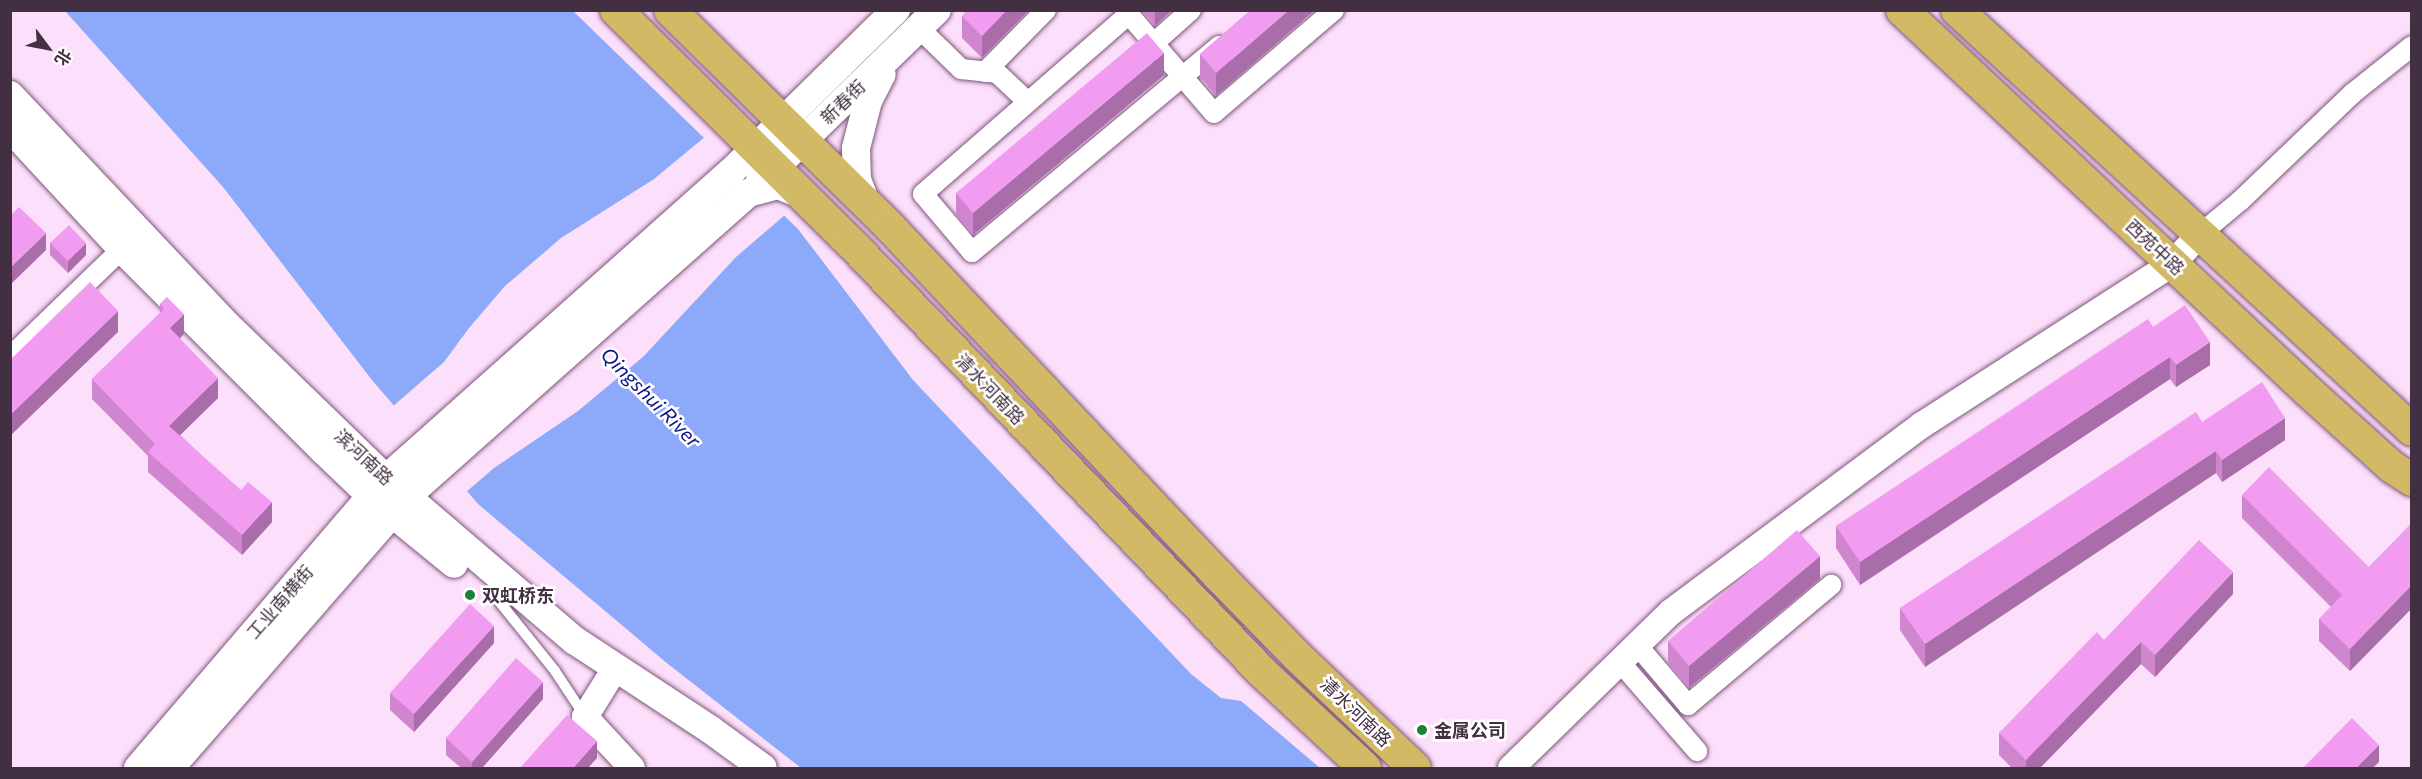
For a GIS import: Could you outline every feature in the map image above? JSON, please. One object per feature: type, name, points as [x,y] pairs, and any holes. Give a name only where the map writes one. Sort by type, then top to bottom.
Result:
[{"type":"main road","name":"清水河南路","points":[[616,10],[803,195],[1238,647],[1365,768]]},
{"type":"main road","name":"清水河南路","points":[[670,10],[866,203],[1298,657],[1415,768]]},
{"type":"main road","name":"新春街","points":[[793,131],[818,86],[896,10]]},
{"type":"main road","name":"西苑中路","points":[[1902,10],[2392,467],[2412,480]]},
{"type":"main road","points":[[1957,10],[2199,235],[2409,422]]},
{"type":"main road","name":"新春街","points":[[436,453],[739,183],[793,131],[893,53],[928,19]]},
{"type":"main road","points":[[866,203],[857,179],[857,140],[868,101],[893,53]]},
{"type":"main road","points":[[740,80],[760,90],[777,94],[794,95],[818,86]]},
{"type":"main road","name":"滨河南路","points":[[10,95],[131,240]]},
{"type":"main road","points":[[730,123],[736,139],[735,161],[739,183],[778,185],[803,195]]},
{"type":"main road","name":"滨河南路","points":[[10,128],[131,240],[389,496],[498,600],[571,657],[612,673],[711,730],[763,768]]},
{"type":"main road","name":"工业南横街","points":[[138,768],[389,496],[436,453]]},
{"type":"main road","name":"滨河南路","points":[[389,496],[458,544],[612,673],[742,768]]},
{"type":"main road","name":"工业南横街","points":[[170,768],[389,496]]},
{"type":"street","points":[[985,72],[1046,10]]},
{"type":"street","points":[[1153,44],[1191,10]]},
{"type":"street","points":[[1234,33],[1182,77],[972,252],[922,194],[1126,13],[1182,77],[1214,113],[1334,10]]},
{"type":"street","points":[[928,19],[961,69],[997,74],[1028,102]]},
{"type":"street","points":[[1511,768],[1671,612],[1922,425],[2172,264],[2199,235],[2240,201],[2352,93],[2412,46]]},
{"type":"street","points":[[10,357],[131,240]]},
{"type":"street","points":[[1629,653],[1688,705],[1831,585]]},
{"type":"street","points":[[1629,653],[1697,751]]},
{"type":"street","points":[[612,673],[585,717],[632,768]]},
{"type":"lane","points":[[498,600],[555,671],[585,717]]},
{"type":"water","name":"Qingshui River","points":[[65,11],[573,11],[798,229],[913,380],[1191,674],[1221,698],[1241,701],[1320,768],[801,768],[668,664],[478,504],[372,380],[223,187]]},
{"type":"pier","points":[[706,136],[786,214],[736,257],[643,357],[578,411],[494,468],[465,493],[392,407],[444,362],[505,286],[561,238],[654,179]]},
{"type":"building","points":[[967,10],[1007,10],[982,36],[962,16]]},
{"type":"building","points":[[1251,10],[1289,10],[1216,73],[1200,54]]},
{"type":"building","points":[[1147,33],[1164,53],[973,213],[956,193]]},
{"type":"building","points":[[19,207],[46,233],[10,268],[10,216]]},
{"type":"building","points":[[69,225],[86,243],[68,261],[50,243]]},
{"type":"building","points":[[90,282],[118,311],[10,415],[10,360]]},
{"type":"building","points":[[167,297],[184,314],[170,328],[218,378],[169,426],[241,490],[248,482],[272,502],[242,535],[148,452],[155,444],[92,379],[164,309],[160,304]]},
{"type":"building","points":[[2185,305],[2210,342],[2176,365],[2170,357],[1860,562],[1836,526],[2148,319],[2153,327]]},
{"type":"building","points":[[2262,382],[2285,418],[2222,460],[2216,451],[1925,644],[1900,608],[2196,412],[2202,422]]},
{"type":"building","points":[[2269,467],[2369,567],[2412,523],[2412,585],[2350,649],[2319,619],[2342,595],[2242,495]]},
{"type":"building","points":[[1797,530],[1820,556],[1689,666],[1668,641]]},
{"type":"building","points":[[2199,540],[2233,572],[2155,655],[2141,642],[2026,760],[1999,733],[2097,632],[2104,640]]},
{"type":"building","points":[[470,604],[494,626],[414,714],[390,693]]},
{"type":"building","points":[[516,658],[543,682],[472,762],[446,738]]},
{"type":"building","points":[[567,715],[597,741],[573,768],[520,768]]},
{"type":"building","points":[[2352,718],[2379,745],[2356,768],[2303,768]]},
{"type":"place","name":"双虹桥东","points":[[470,595]]},
{"type":"place","name":"金属公司","points":[[1422,730]]}]
